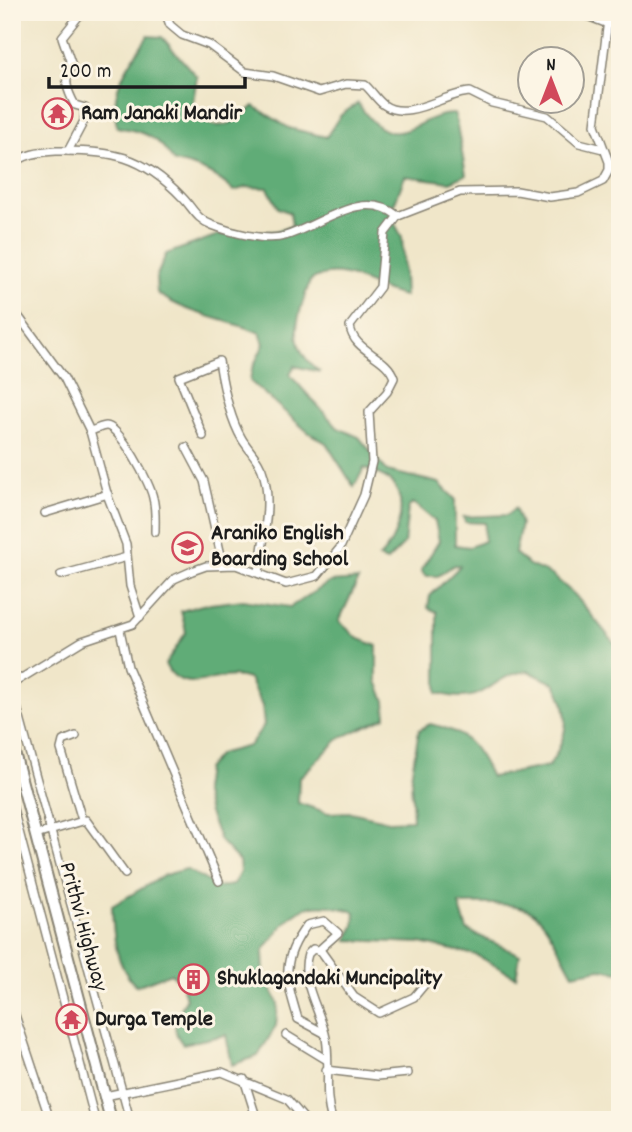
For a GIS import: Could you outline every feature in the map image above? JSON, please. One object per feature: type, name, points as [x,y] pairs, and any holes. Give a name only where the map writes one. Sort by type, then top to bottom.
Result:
[{"type":"highway","name":"Prithvi Highway","points":[[12,744],[111,1120]]},
{"type":"street","points":[[68,151],[84,121],[85,108],[75,105],[70,95],[66,76],[72,66],[62,37],[82,12]]},
{"type":"street","points":[[165,12],[170,25],[182,35],[209,45],[245,72],[273,76],[319,92],[346,84],[365,85],[383,104],[395,110],[415,108],[470,92],[492,103],[547,116],[579,144],[603,149]]},
{"type":"street","points":[[586,12],[590,17],[608,24]]},
{"type":"street","points":[[130,1120],[12,686],[82,641],[120,630],[141,617],[174,579],[206,566],[223,564],[286,584],[317,576],[340,548],[364,495],[372,462],[369,412],[387,392],[394,378],[386,367],[355,341],[350,326],[380,287],[385,233],[398,216],[460,192],[517,191],[550,197],[578,193],[606,177],[609,162],[595,125],[609,12]]},
{"type":"street","points":[[12,166],[16,161],[43,152],[122,155],[163,180],[183,198],[200,221],[254,237],[283,237],[309,223],[362,205],[387,207],[398,216]]},
{"type":"street","points":[[12,315],[16,313],[64,378],[90,431],[108,494],[123,533],[130,586],[141,617]]},
{"type":"street","points":[[203,436],[179,377],[219,361],[223,386],[242,439],[257,456],[265,477],[266,505],[258,573]]},
{"type":"street","points":[[90,431],[106,426],[115,429],[131,453],[149,483],[155,532]]},
{"type":"street","points":[[186,447],[204,481],[223,564]]},
{"type":"street","points":[[45,513],[108,494]]},
{"type":"street","points":[[61,575],[127,557]]},
{"type":"street","points":[[120,630],[128,667],[219,881]]},
{"type":"street","points":[[76,736],[63,741],[61,749],[82,820]]},
{"type":"street","points":[[12,805],[95,1120]]},
{"type":"street","points":[[36,835],[82,820],[90,824],[125,874]]},
{"type":"street","points":[[319,950],[338,933],[324,920],[307,925],[297,938],[286,965],[298,1019],[324,1033]]},
{"type":"street","points":[[332,1120],[326,1089],[324,1033],[306,962],[313,949],[319,950],[354,997],[379,1013],[414,997],[429,979]]},
{"type":"street","points":[[12,1006],[50,1120]]},
{"type":"street","points":[[286,1035],[327,1060]]},
{"type":"street","points":[[326,1070],[379,1076],[408,1073]]},
{"type":"street","points":[[105,1096],[123,1090],[222,1072],[287,1099],[306,1120]]},
{"type":"street","points":[[244,1079],[257,1120]]},
{"type":"green space","points":[[148,36],[162,37],[197,77],[191,113],[208,124],[216,126],[231,123],[254,106],[289,128],[326,137],[341,115],[358,103],[372,121],[384,130],[395,132],[441,115],[455,114],[466,175],[450,182],[405,176],[390,215],[402,237],[405,296],[346,275],[322,275],[310,281],[298,318],[298,341],[309,362],[320,372],[294,366],[290,375],[338,428],[359,437],[387,471],[439,483],[455,499],[455,545],[470,547],[484,541],[485,523],[465,522],[463,517],[507,515],[515,508],[521,524],[515,553],[529,565],[552,575],[575,595],[620,650],[620,972],[601,969],[573,974],[542,921],[533,912],[522,907],[459,904],[467,930],[520,955],[516,977],[476,955],[420,943],[347,940],[354,926],[355,912],[337,907],[311,906],[292,916],[263,951],[264,974],[278,1003],[276,1026],[258,1056],[232,1065],[226,1035],[183,1044],[178,1038],[176,1022],[186,999],[182,984],[171,973],[136,986],[119,960],[114,939],[112,906],[165,875],[186,869],[218,887],[233,885],[240,872],[239,861],[220,841],[203,790],[206,769],[219,754],[249,746],[264,725],[262,706],[249,679],[237,676],[183,681],[165,665],[186,632],[181,611],[202,605],[243,600],[290,607],[330,582],[358,580],[339,621],[357,638],[377,646],[377,681],[385,701],[386,717],[340,738],[299,778],[298,803],[328,813],[351,812],[389,821],[413,820],[411,777],[419,730],[430,724],[461,735],[468,741],[491,777],[549,766],[560,746],[566,726],[564,706],[555,684],[528,671],[514,674],[487,690],[468,697],[437,693],[437,612],[428,608],[430,596],[460,566],[454,565],[438,576],[425,576],[421,570],[439,541],[435,521],[413,503],[408,508],[404,544],[387,561],[379,558],[391,541],[399,520],[400,499],[390,481],[364,468],[354,487],[326,443],[309,433],[250,381],[252,369],[264,344],[260,333],[181,307],[157,293],[156,278],[166,254],[218,235],[276,231],[292,226],[290,213],[278,208],[268,188],[247,187],[234,191],[207,172],[174,162],[151,137],[117,127],[115,113],[118,89],[127,68]]},
{"type":"place","name":"Ram Janaki Mandir","points":[[58,114]]},
{"type":"place","name":"Araniko English Boarding School","points":[[188,547]]},
{"type":"place","name":"Shuklagandaki Muncipality","points":[[194,979]]},
{"type":"place","name":"Durga Temple","points":[[72,1020]]}]
